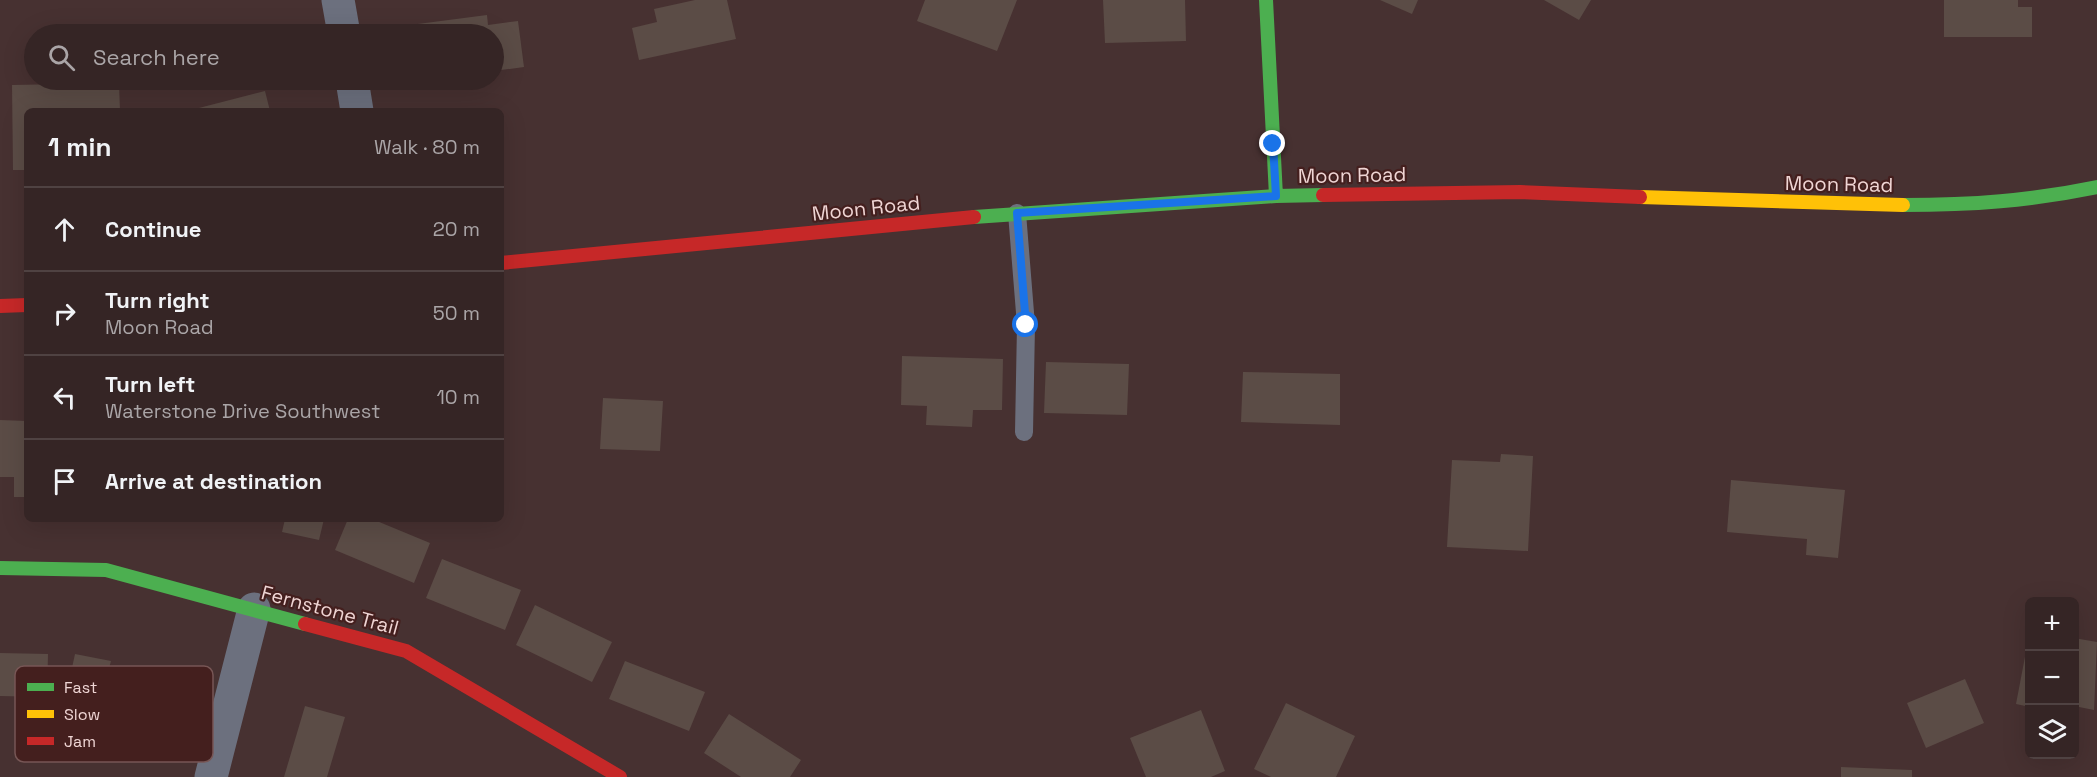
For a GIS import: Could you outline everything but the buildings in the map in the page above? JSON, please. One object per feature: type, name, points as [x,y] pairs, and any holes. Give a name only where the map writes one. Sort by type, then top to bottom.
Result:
[{"type":"street","points":[[338,0],[342,24]]},
{"type":"street","points":[[1266,0],[1276,196]]},
{"type":"street","points":[[354,90],[357,108]]},
{"type":"street","name":"Moon Road","points":[[504,263],[1017,213],[1276,196],[1520,192],[1854,205],[1977,205],[2047,197],[2097,187]]},
{"type":"street","points":[[0,306],[24,305]]},
{"type":"street","name":"Fernstone Trail","points":[[0,568],[106,570],[406,651],[620,777]]},
{"type":"street","points":[[211,777],[254,609]]},
{"type":"lane","points":[[1017,213],[1026,325],[1024,432]]},
{"type":"traffic: fast","points":[[1266,0],[1276,196]]},
{"type":"traffic: fast","points":[[1903,205],[2000,201],[2048,196],[2097,187]]},
{"type":"traffic: fast","points":[[974,217],[1276,196],[1323,195]]},
{"type":"traffic: fast","points":[[0,568],[106,570],[305,624]]},
{"type":"traffic: slow","points":[[1640,197],[1903,205]]},
{"type":"traffic: jam","points":[[1323,195],[1520,192],[1640,197]]},
{"type":"traffic: jam","points":[[504,263],[974,217]]},
{"type":"traffic: jam","points":[[0,306],[24,305]]},
{"type":"traffic: jam","points":[[305,624],[406,651],[620,777]]},
{"type":"route","points":[[1026,325],[1017,213],[1276,196],[1273,144]]}]
